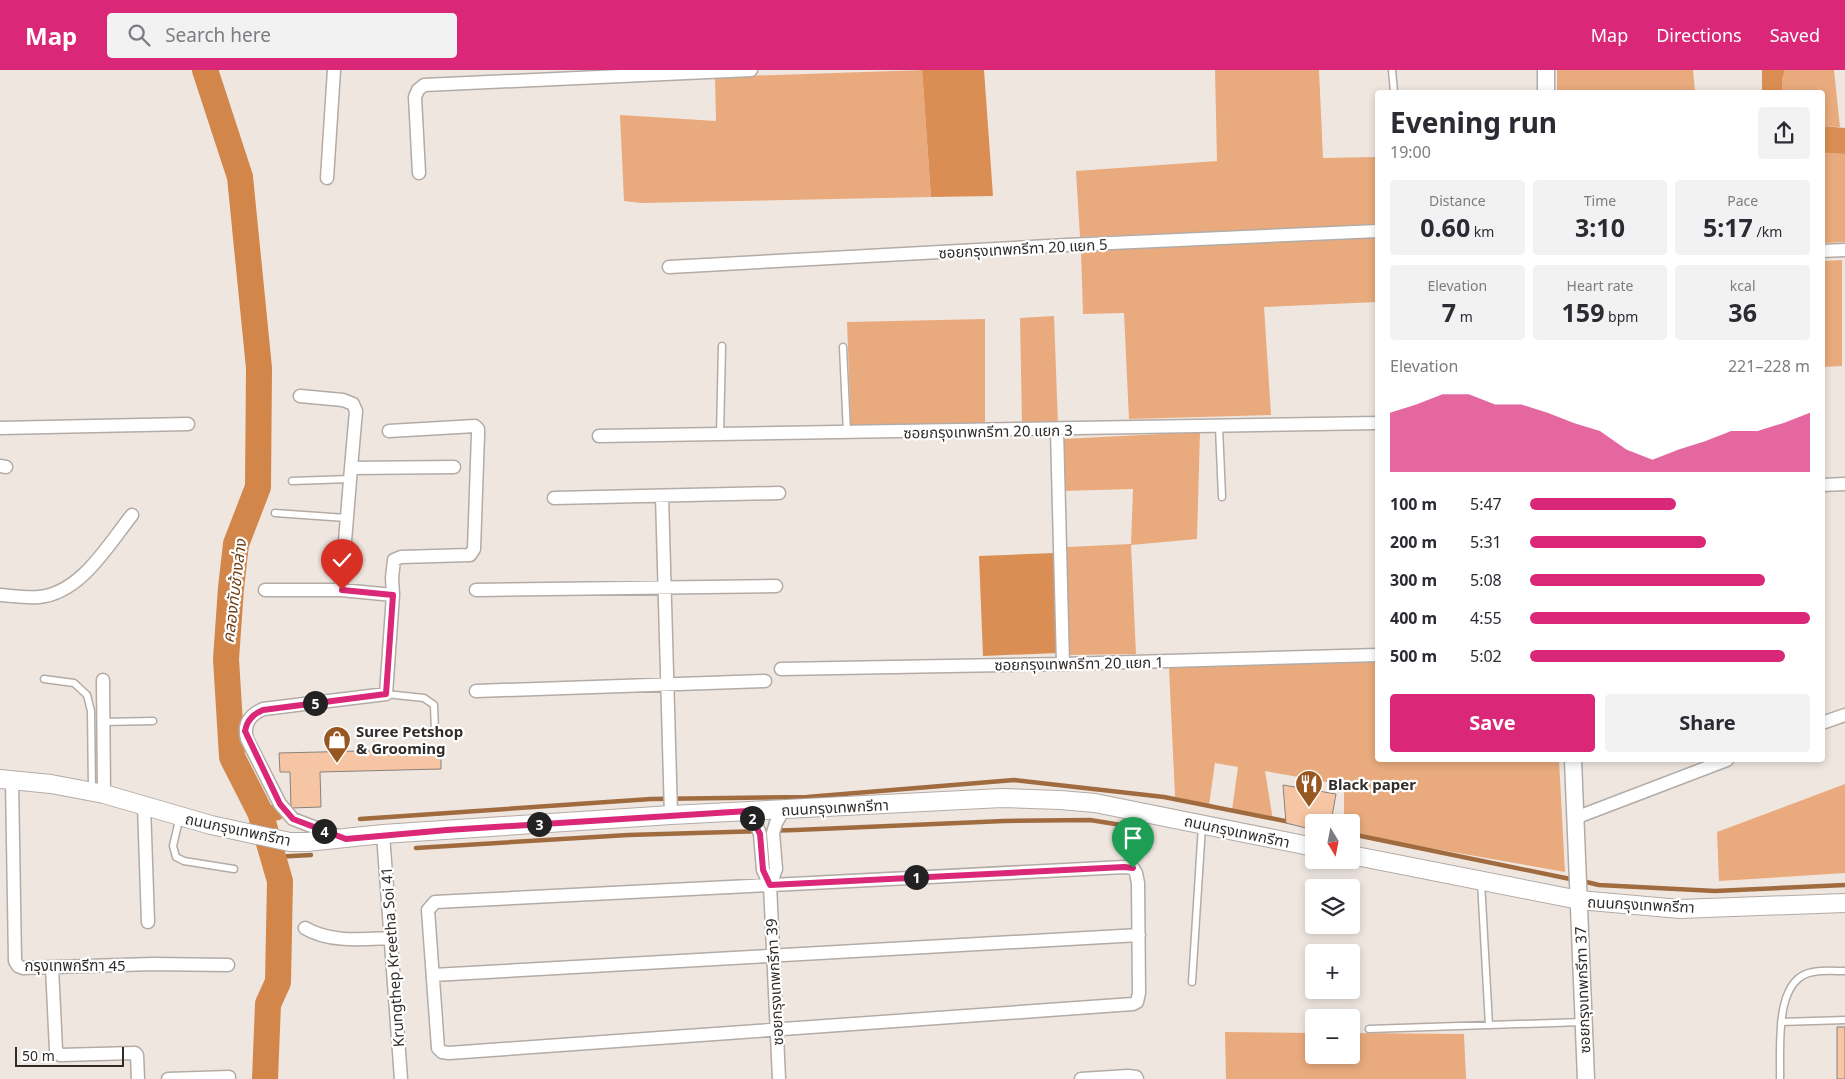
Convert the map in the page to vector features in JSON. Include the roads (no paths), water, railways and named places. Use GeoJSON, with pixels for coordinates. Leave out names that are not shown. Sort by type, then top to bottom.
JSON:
{"type":"FeatureCollection","features":[{"type":"Feature","properties":{"kind":"main road","name":"ถนนกรุงเทพกรีฑา"},"geometry":{"type":"LineString","coordinates":[[6,779],[51,784],[98,793],[211,825],[290,842],[346,839],[383,834],[671,810],[748,811],[1032,798],[1094,803],[1305,845]]}},
{"type":"Feature","properties":{"kind":"main road","name":"ถนนกรุงเทพกรีฑา"},"geometry":{"type":"LineString","coordinates":[[1360,857],[1481,881],[1680,908],[1845,903]]}},
{"type":"Feature","properties":{"kind":"street"},"geometry":{"type":"LineString","coordinates":[[327,178],[334,70]]}},
{"type":"Feature","properties":{"kind":"street"},"geometry":{"type":"LineString","coordinates":[[419,173],[415,97],[418,90],[424,85],[694,71],[751,70]]}},
{"type":"Feature","properties":{"kind":"street"},"geometry":{"type":"LineString","coordinates":[[1546,70],[1546,90]]}},
{"type":"Feature","properties":{"kind":"street","name":"ซอยกรุงเทพกรีฑา 20 แยก 5"},"geometry":{"type":"LineString","coordinates":[[669,267],[1067,245],[1375,231]]}},
{"type":"Feature","properties":{"kind":"street"},"geometry":{"type":"LineString","coordinates":[[1825,251],[1845,250]]}},
{"type":"Feature","properties":{"kind":"street"},"geometry":{"type":"LineString","coordinates":[[300,396],[343,400],[353,404],[356,411],[346,518],[342,590]]}},
{"type":"Feature","properties":{"kind":"street","name":"ซอยกรุงเทพกรีฑา 20 แยก 3"},"geometry":{"type":"LineString","coordinates":[[599,436],[1056,430],[1375,423]]}},
{"type":"Feature","properties":{"kind":"street"},"geometry":{"type":"LineString","coordinates":[[0,428],[188,424]]}},
{"type":"Feature","properties":{"kind":"street"},"geometry":{"type":"LineString","coordinates":[[346,839],[293,819],[280,804],[247,739],[245,731],[246,724],[255,713],[263,710],[386,694],[394,560],[401,557],[470,555],[474,549],[478,429],[475,426],[389,431]]}},
{"type":"Feature","properties":{"kind":"street"},"geometry":{"type":"LineString","coordinates":[[1056,430],[1063,664]]}},
{"type":"Feature","properties":{"kind":"street"},"geometry":{"type":"LineString","coordinates":[[350,474],[454,467]]}},
{"type":"Feature","properties":{"kind":"street"},"geometry":{"type":"LineString","coordinates":[[1825,484],[1845,484]]}},
{"type":"Feature","properties":{"kind":"street"},"geometry":{"type":"LineString","coordinates":[[554,498],[779,493]]}},
{"type":"Feature","properties":{"kind":"street"},"geometry":{"type":"LineString","coordinates":[[662,496],[671,810]]}},
{"type":"Feature","properties":{"kind":"street"},"geometry":{"type":"LineString","coordinates":[[0,595],[40,597],[66,588],[86,574],[132,515]]}},
{"type":"Feature","properties":{"kind":"street"},"geometry":{"type":"LineString","coordinates":[[476,590],[776,586]]}},
{"type":"Feature","properties":{"kind":"street"},"geometry":{"type":"LineString","coordinates":[[265,590],[342,590],[393,595]]}},
{"type":"Feature","properties":{"kind":"street","name":"ซอยกรุงเทพกรีฑา 20 แยก 1"},"geometry":{"type":"LineString","coordinates":[[781,670],[1375,655]]}},
{"type":"Feature","properties":{"kind":"street"},"geometry":{"type":"LineString","coordinates":[[98,793],[103,722],[103,680]]}},
{"type":"Feature","properties":{"kind":"street"},"geometry":{"type":"LineString","coordinates":[[476,691],[765,680]]}},
{"type":"Feature","properties":{"kind":"street"},"geometry":{"type":"LineString","coordinates":[[1825,723],[1845,715]]}},
{"type":"Feature","properties":{"kind":"street","name":"ซอยกรุงเทพกรีฑา 37"},"geometry":{"type":"LineString","coordinates":[[1572,762],[1586,1079]]}},
{"type":"Feature","properties":{"kind":"street"},"geometry":{"type":"LineString","coordinates":[[1575,818],[1722,762]]}},
{"type":"Feature","properties":{"kind":"street","name":"กรุงเทพกรีฑา 45"},"geometry":{"type":"LineString","coordinates":[[6,779],[15,960],[18,966],[23,968],[154,964],[228,965]]}},
{"type":"Feature","properties":{"kind":"street"},"geometry":{"type":"LineString","coordinates":[[144,805],[148,922]]}},
{"type":"Feature","properties":{"kind":"street","name":"ซอยกรุงเทพกรีฑา 39"},"geometry":{"type":"LineString","coordinates":[[770,885],[776,869],[773,834],[776,823],[784,809]]}},
{"type":"Feature","properties":{"kind":"street","name":"ซอยกรุงเทพกรีฑา 39"},"geometry":{"type":"LineString","coordinates":[[748,811],[760,834],[763,870],[770,885],[779,1079]]}},
{"type":"Feature","properties":{"kind":"street","name":"Krungthep Kreetha Soi 41"},"geometry":{"type":"LineString","coordinates":[[383,834],[401,1079]]}},
{"type":"Feature","properties":{"kind":"street"},"geometry":{"type":"LineString","coordinates":[[1133,868],[1138,883],[1137,1002],[1133,1004],[449,1053],[442,1052],[438,1048],[428,910],[435,902],[770,885],[1133,868]]}},
{"type":"Feature","properties":{"kind":"street"},"geometry":{"type":"LineString","coordinates":[[305,928],[313,933],[344,940],[391,938]]}},
{"type":"Feature","properties":{"kind":"street"},"geometry":{"type":"LineString","coordinates":[[432,975],[1139,935]]}},
{"type":"Feature","properties":{"kind":"street"},"geometry":{"type":"LineString","coordinates":[[52,967],[56,1050],[58,1054],[135,1053],[137,1055],[138,1079]]}},
{"type":"Feature","properties":{"kind":"street"},"geometry":{"type":"LineString","coordinates":[[1081,1079],[1128,1076],[1136,1077],[1137,1079]]}},
{"type":"Feature","properties":{"kind":"street"},"geometry":{"type":"LineString","coordinates":[[168,1079],[229,1077]]}},
{"type":"Feature","properties":{"kind":"lane"},"geometry":{"type":"LineString","coordinates":[[1392,70],[1394,90]]}},
{"type":"Feature","properties":{"kind":"lane"},"geometry":{"type":"LineString","coordinates":[[720,435],[722,346]]}},
{"type":"Feature","properties":{"kind":"lane"},"geometry":{"type":"LineString","coordinates":[[843,347],[847,433]]}},
{"type":"Feature","properties":{"kind":"lane"},"geometry":{"type":"LineString","coordinates":[[1219,427],[1222,497]]}},
{"type":"Feature","properties":{"kind":"lane"},"geometry":{"type":"LineString","coordinates":[[292,481],[350,474]]}},
{"type":"Feature","properties":{"kind":"lane"},"geometry":{"type":"LineString","coordinates":[[275,513],[346,518]]}},
{"type":"Feature","properties":{"kind":"lane"},"geometry":{"type":"LineString","coordinates":[[44,679],[74,683],[87,695],[91,711],[98,793]]}},
{"type":"Feature","properties":{"kind":"lane"},"geometry":{"type":"LineString","coordinates":[[386,694],[424,698],[434,705],[435,732]]}},
{"type":"Feature","properties":{"kind":"lane"},"geometry":{"type":"LineString","coordinates":[[103,722],[152,721]]}},
{"type":"Feature","properties":{"kind":"lane"},"geometry":{"type":"LineString","coordinates":[[180,816],[173,846],[176,857],[234,868]]}},
{"type":"Feature","properties":{"kind":"lane"},"geometry":{"type":"LineString","coordinates":[[1192,982],[1202,824]]}},
{"type":"Feature","properties":{"kind":"lane"},"geometry":{"type":"LineString","coordinates":[[1481,881],[1489,1025]]}},
{"type":"Feature","properties":{"kind":"lane"},"geometry":{"type":"LineString","coordinates":[[1780,1079],[1781,1022],[1786,993],[1798,979],[1812,972],[1845,971]]}},
{"type":"Feature","properties":{"kind":"lane"},"geometry":{"type":"LineString","coordinates":[[1781,1022],[1845,1020]]}},
{"type":"Feature","properties":{"kind":"lane"},"geometry":{"type":"LineString","coordinates":[[1369,1029],[1582,1022]]}},
{"type":"Feature","properties":{"kind":"waterway","name":"คลองทับช้างล่าง"},"geometry":{"type":"LineString","coordinates":[[205,70],[240,177],[259,368],[258,487],[236,544],[226,659],[232,757],[260,812],[280,881],[278,982],[268,1004],[265,1079]]}},
{"type":"Feature","properties":{"kind":"waterway"},"geometry":{"type":"LineString","coordinates":[[360,819],[651,799],[807,797],[1014,780],[1164,797],[1290,822]]}},
{"type":"Feature","properties":{"kind":"waterway"},"geometry":{"type":"LineString","coordinates":[[260,812],[277,813]]}},
{"type":"Feature","properties":{"kind":"waterway"},"geometry":{"type":"LineString","coordinates":[[416,848],[628,835],[1004,821],[1090,820],[1140,828]]}},
{"type":"Feature","properties":{"kind":"waterway"},"geometry":{"type":"LineString","coordinates":[[1360,836],[1575,880]]}},
{"type":"Feature","properties":{"kind":"waterway"},"geometry":{"type":"LineString","coordinates":[[273,857],[311,855]]}},
{"type":"Feature","properties":{"kind":"waterway"},"geometry":{"type":"LineString","coordinates":[[1582,881],[1599,885],[1715,891],[1845,885]]}},
{"type":"Feature","properties":{"kind":"place","name":"Suree Petshop & Grooming"},"geometry":{"type":"Point","coordinates":[337,764]}},
{"type":"Feature","properties":{"kind":"place","name":"Black paper"},"geometry":{"type":"Point","coordinates":[1309,808]}}]}
